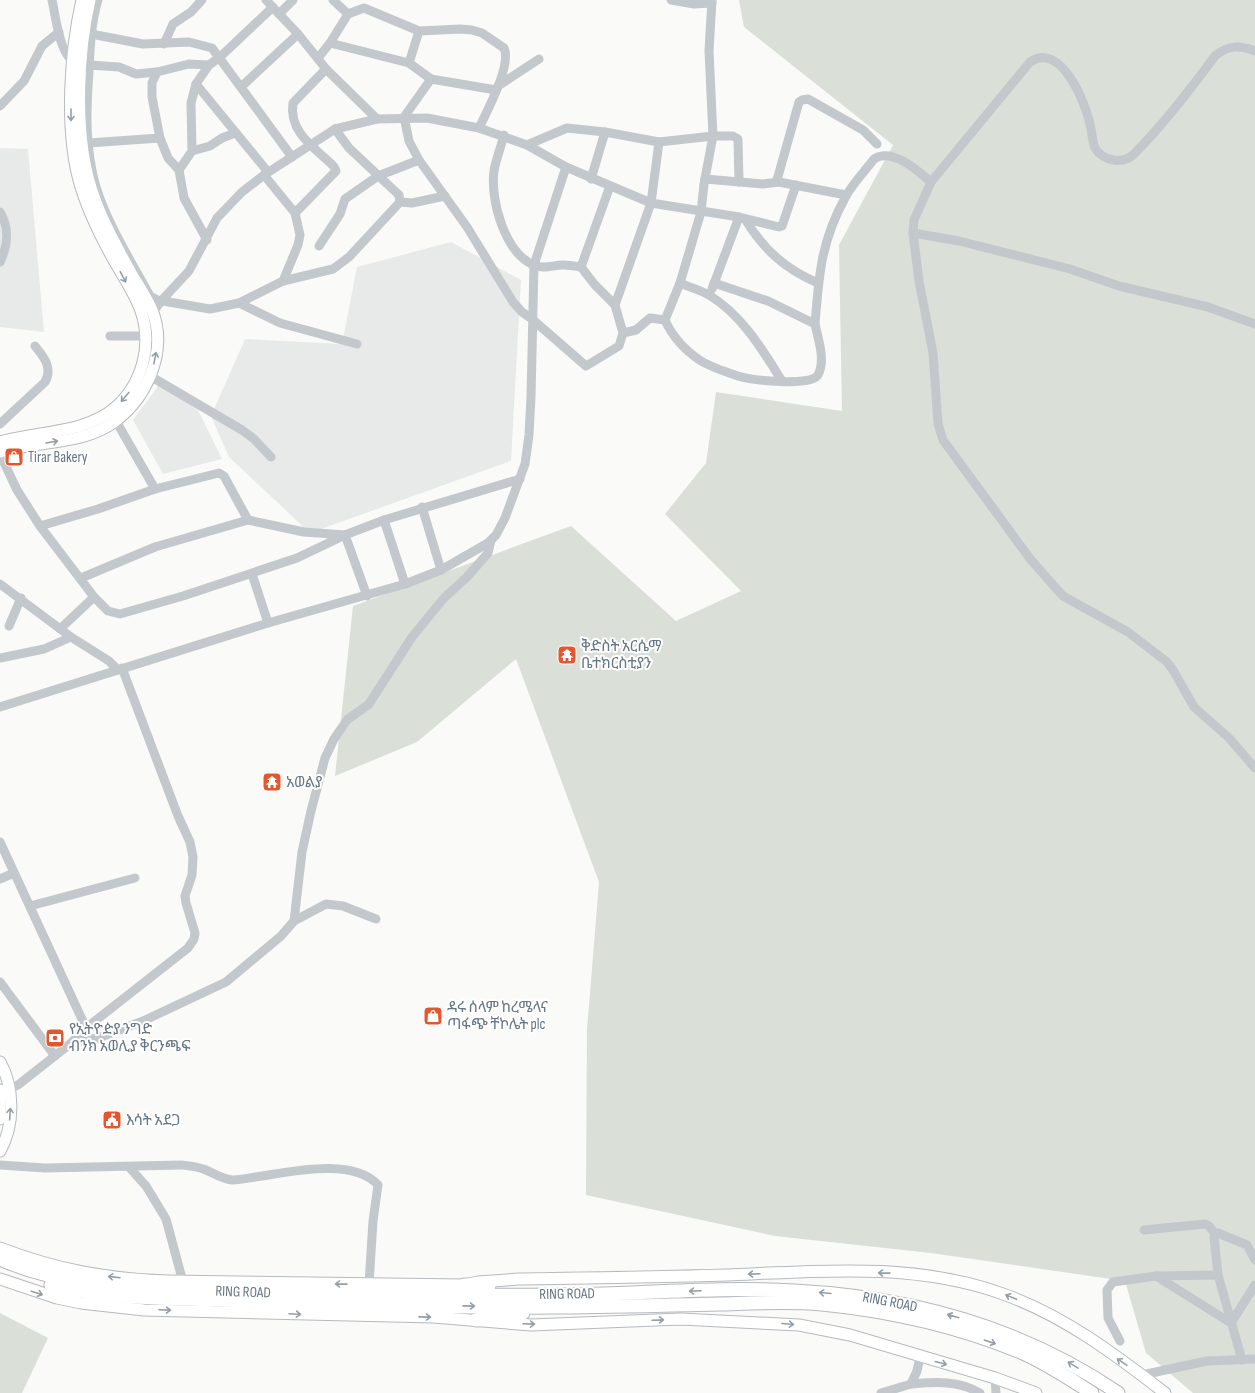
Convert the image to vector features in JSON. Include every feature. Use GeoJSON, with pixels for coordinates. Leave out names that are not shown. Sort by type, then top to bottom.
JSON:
{"type":"FeatureCollection","features":[{"type":"Feature","properties":{"kind":"highway","name":"RING ROAD"},"geometry":{"type":"LineString","coordinates":[[0,1259],[53,1277],[115,1287],[416,1299],[819,1304],[873,1310],[928,1321],[1023,1353],[1055,1369],[1092,1393]]}},
{"type":"Feature","properties":{"kind":"highway","name":"RING ROAD"},"geometry":{"type":"LineString","coordinates":[[0,1268],[44,1284],[110,1296],[312,1304],[416,1299]]}},
{"type":"Feature","properties":{"kind":"highway"},"geometry":{"type":"LineString","coordinates":[[464,1285],[544,1290],[552,1301],[476,1320]]}},
{"type":"Feature","properties":{"kind":"highway","name":"RING ROAD"},"geometry":{"type":"LineString","coordinates":[[552,1301],[776,1290],[888,1300],[953,1316],[1025,1341],[1063,1359],[1118,1393]]}},
{"type":"Feature","properties":{"kind":"main road"},"geometry":{"type":"LineString","coordinates":[[81,64],[77,26],[82,0]]}},
{"type":"Feature","properties":{"kind":"main road"},"geometry":{"type":"LineString","coordinates":[[0,442],[21,436],[79,426],[108,413],[121,402],[133,386],[143,364],[150,339],[141,310],[99,233],[79,180],[72,142],[85,22],[90,0]]}},
{"type":"Feature","properties":{"kind":"main road"},"geometry":{"type":"LineString","coordinates":[[0,453],[90,434],[116,421],[136,401],[150,376],[152,310],[107,231],[94,199],[83,154],[76,97]]}},
{"type":"Feature","properties":{"kind":"main road"},"geometry":{"type":"LineString","coordinates":[[0,1062],[5,1070],[0,1119]]}},
{"type":"Feature","properties":{"kind":"main road"},"geometry":{"type":"LineString","coordinates":[[0,1151],[8,1131],[10,1117],[4,1090]]}},
{"type":"Feature","properties":{"kind":"main road"},"geometry":{"type":"LineString","coordinates":[[0,1248],[82,1273],[134,1280],[183,1282],[464,1285],[478,1282],[513,1280],[786,1273],[878,1272],[924,1275],[974,1284],[1004,1294],[1037,1308],[1071,1327],[1142,1375],[1165,1393]]}},
{"type":"Feature","properties":{"kind":"main road","name":"RING ROAD"},"geometry":{"type":"LineString","coordinates":[[0,1280],[45,1296],[80,1303],[118,1308],[476,1320],[531,1325],[680,1319],[760,1322],[834,1331],[995,1378],[1036,1393]]}},
{"type":"Feature","properties":{"kind":"street"},"geometry":{"type":"LineString","coordinates":[[52,0],[64,48],[81,64],[119,68],[136,74],[158,72],[189,64],[209,65]]}},
{"type":"Feature","properties":{"kind":"street"},"geometry":{"type":"LineString","coordinates":[[98,0],[92,34],[81,64],[88,143],[92,169],[103,205],[150,296],[152,310]]}},
{"type":"Feature","properties":{"kind":"street"},"geometry":{"type":"LineString","coordinates":[[164,44],[173,24],[190,12],[202,0]]}},
{"type":"Feature","properties":{"kind":"street"},"geometry":{"type":"LineString","coordinates":[[266,0],[298,34],[326,69],[377,119]]}},
{"type":"Feature","properties":{"kind":"street"},"geometry":{"type":"LineString","coordinates":[[279,14],[293,0]]}},
{"type":"Feature","properties":{"kind":"street"},"geometry":{"type":"LineString","coordinates":[[333,0],[348,14]]}},
{"type":"Feature","properties":{"kind":"street"},"geometry":{"type":"LineString","coordinates":[[665,320],[680,282],[701,212],[713,136],[709,51],[712,2],[694,4],[671,0]]}},
{"type":"Feature","properties":{"kind":"street"},"geometry":{"type":"LineString","coordinates":[[179,170],[192,151],[191,103],[196,84],[209,65],[220,57],[273,7]]}},
{"type":"Feature","properties":{"kind":"street"},"geometry":{"type":"LineString","coordinates":[[318,58],[330,43],[348,14],[361,8],[368,9],[419,31],[460,29],[472,30],[482,34],[504,48],[506,57],[497,88],[479,128]]}},
{"type":"Feature","properties":{"kind":"street"},"geometry":{"type":"LineString","coordinates":[[409,63],[419,31]]}},
{"type":"Feature","properties":{"kind":"street"},"geometry":{"type":"LineString","coordinates":[[0,106],[24,81],[42,46],[59,32]]}},
{"type":"Feature","properties":{"kind":"street"},"geometry":{"type":"LineString","coordinates":[[92,34],[143,44],[164,44],[178,41],[189,42],[212,48],[292,157]]}},
{"type":"Feature","properties":{"kind":"street"},"geometry":{"type":"LineString","coordinates":[[241,87],[298,34]]}},
{"type":"Feature","properties":{"kind":"street"},"geometry":{"type":"LineString","coordinates":[[330,43],[409,63],[431,79],[497,88],[539,59]]}},
{"type":"Feature","properties":{"kind":"street"},"geometry":{"type":"LineString","coordinates":[[1255,51],[1244,47],[1230,47],[1222,50],[1152,136],[1129,159],[1118,161],[1101,155],[1094,146],[1090,124],[1076,85],[1058,63],[1051,58],[1042,57],[1035,59],[1030,62],[931,182],[916,211],[913,233],[919,281],[933,354],[938,424],[943,440],[1031,560],[1063,596],[1128,632],[1167,662],[1194,707],[1230,738],[1255,768]]}},
{"type":"Feature","properties":{"kind":"street"},"geometry":{"type":"LineString","coordinates":[[295,213],[336,171],[333,165],[310,145],[298,131],[293,112],[293,103],[326,69]]}},
{"type":"Feature","properties":{"kind":"street"},"geometry":{"type":"LineString","coordinates":[[158,72],[152,83],[152,97],[160,138],[168,158],[179,170],[184,198],[207,240]]}},
{"type":"Feature","properties":{"kind":"street"},"geometry":{"type":"LineString","coordinates":[[431,79],[404,117],[409,141],[419,160],[474,238],[495,275],[513,302],[522,312],[586,366],[619,346],[623,333],[616,305],[595,285],[581,267],[563,265],[543,268],[534,265],[519,256],[513,249],[500,221],[495,192],[494,172],[504,135]]}},
{"type":"Feature","properties":{"kind":"street"},"geometry":{"type":"LineString","coordinates":[[196,84],[235,132],[295,213],[300,235],[299,241],[283,281]]}},
{"type":"Feature","properties":{"kind":"street"},"geometry":{"type":"LineString","coordinates":[[779,182],[777,175],[798,106],[802,100],[808,99],[854,124],[869,135],[877,144]]}},
{"type":"Feature","properties":{"kind":"street"},"geometry":{"type":"LineString","coordinates":[[152,310],[189,271],[218,218],[242,192],[266,174],[335,129],[377,119],[404,117],[427,118],[479,128],[504,135],[527,145],[566,167],[651,203],[742,218],[779,227],[782,226],[796,185]]}},
{"type":"Feature","properties":{"kind":"street"},"geometry":{"type":"LineString","coordinates":[[527,145],[567,128],[605,132],[659,142],[713,136],[733,136],[738,139],[739,182]]}},
{"type":"Feature","properties":{"kind":"street"},"geometry":{"type":"LineString","coordinates":[[335,129],[349,148],[399,195],[400,202]]}},
{"type":"Feature","properties":{"kind":"street"},"geometry":{"type":"LineString","coordinates":[[192,151],[210,146],[235,132]]}},
{"type":"Feature","properties":{"kind":"street"},"geometry":{"type":"LineString","coordinates":[[592,178],[605,132]]}},
{"type":"Feature","properties":{"kind":"street"},"geometry":{"type":"LineString","coordinates":[[88,143],[160,138]]}},
{"type":"Feature","properties":{"kind":"street"},"geometry":{"type":"LineString","coordinates":[[616,305],[651,203],[659,142]]}},
{"type":"Feature","properties":{"kind":"street"},"geometry":{"type":"LineString","coordinates":[[665,320],[675,338],[703,362],[739,376],[797,382],[813,380],[817,375],[821,355],[814,324],[818,283],[826,240],[846,195],[874,159],[879,156],[897,159],[916,169],[931,182]]}},
{"type":"Feature","properties":{"kind":"street"},"geometry":{"type":"LineString","coordinates":[[319,246],[340,214],[345,199],[378,176],[419,160]]}},
{"type":"Feature","properties":{"kind":"street"},"geometry":{"type":"LineString","coordinates":[[294,921],[302,852],[311,811],[325,758],[334,739],[347,720],[369,704],[412,637],[444,598],[488,553],[491,540],[505,518],[520,479],[525,464],[529,435],[534,265],[566,167]]}},
{"type":"Feature","properties":{"kind":"street"},"geometry":{"type":"LineString","coordinates":[[705,179],[769,184],[779,182],[846,195]]}},
{"type":"Feature","properties":{"kind":"street"},"geometry":{"type":"LineString","coordinates":[[581,267],[610,186]]}},
{"type":"Feature","properties":{"kind":"street"},"geometry":{"type":"LineString","coordinates":[[400,202],[412,203],[445,196]]}},
{"type":"Feature","properties":{"kind":"street"},"geometry":{"type":"LineString","coordinates":[[150,296],[161,301],[210,309],[239,303],[283,281],[333,269],[349,256],[400,202]]}},
{"type":"Feature","properties":{"kind":"street"},"geometry":{"type":"LineString","coordinates":[[0,212],[4,220],[7,234],[4,252],[0,262]]}},
{"type":"Feature","properties":{"kind":"street"},"geometry":{"type":"LineString","coordinates":[[742,218],[762,244],[797,273],[818,283]]}},
{"type":"Feature","properties":{"kind":"street"},"geometry":{"type":"LineString","coordinates":[[709,295],[742,218]]}},
{"type":"Feature","properties":{"kind":"street"},"geometry":{"type":"LineString","coordinates":[[913,233],[959,241],[1070,269],[1119,286],[1208,307],[1255,324]]}},
{"type":"Feature","properties":{"kind":"street"},"geometry":{"type":"LineString","coordinates":[[680,282],[709,295],[744,325],[782,381]]}},
{"type":"Feature","properties":{"kind":"street"},"geometry":{"type":"LineString","coordinates":[[714,284],[768,301],[814,324]]}},
{"type":"Feature","properties":{"kind":"street"},"geometry":{"type":"LineString","coordinates":[[239,303],[280,323],[357,344]]}},
{"type":"Feature","properties":{"kind":"street"},"geometry":{"type":"LineString","coordinates":[[623,333],[636,330],[650,318],[665,320]]}},
{"type":"Feature","properties":{"kind":"street"},"geometry":{"type":"LineString","coordinates":[[110,336],[150,339]]}},
{"type":"Feature","properties":{"kind":"street"},"geometry":{"type":"LineString","coordinates":[[0,424],[46,382],[48,377],[48,369],[44,357],[35,346]]}},
{"type":"Feature","properties":{"kind":"street"},"geometry":{"type":"LineString","coordinates":[[150,376],[242,430],[254,439],[271,457]]}},
{"type":"Feature","properties":{"kind":"street"},"geometry":{"type":"LineString","coordinates":[[116,421],[155,489]]}},
{"type":"Feature","properties":{"kind":"street"},"geometry":{"type":"LineString","coordinates":[[0,453],[17,490],[40,526],[94,597],[108,611],[120,614],[252,574],[297,558],[346,535],[384,520],[422,507],[520,479]]}},
{"type":"Feature","properties":{"kind":"street"},"geometry":{"type":"LineString","coordinates":[[40,526],[98,509],[155,489],[216,473],[224,476],[248,520]]}},
{"type":"Feature","properties":{"kind":"street"},"geometry":{"type":"LineString","coordinates":[[422,507],[441,570]]}},
{"type":"Feature","properties":{"kind":"street"},"geometry":{"type":"LineString","coordinates":[[81,578],[155,547],[248,520],[304,532],[346,535]]}},
{"type":"Feature","properties":{"kind":"street"},"geometry":{"type":"LineString","coordinates":[[384,520],[405,584]]}},
{"type":"Feature","properties":{"kind":"street"},"geometry":{"type":"LineString","coordinates":[[346,535],[367,596]]}},
{"type":"Feature","properties":{"kind":"street"},"geometry":{"type":"LineString","coordinates":[[0,707],[268,623],[405,584],[441,570],[491,540]]}},
{"type":"Feature","properties":{"kind":"street"},"geometry":{"type":"LineString","coordinates":[[252,574],[268,623]]}},
{"type":"Feature","properties":{"kind":"street"},"geometry":{"type":"LineString","coordinates":[[0,584],[21,598],[71,637],[98,653],[120,669],[178,816],[190,842],[193,857],[192,875],[185,896],[195,933],[194,940],[188,948],[86,1028],[55,1056],[18,1084],[4,1090]]}},
{"type":"Feature","properties":{"kind":"street"},"geometry":{"type":"LineString","coordinates":[[60,629],[94,597]]}},
{"type":"Feature","properties":{"kind":"street"},"geometry":{"type":"LineString","coordinates":[[9,626],[21,598]]}},
{"type":"Feature","properties":{"kind":"street"},"geometry":{"type":"LineString","coordinates":[[0,658],[44,649],[71,637]]}},
{"type":"Feature","properties":{"kind":"street"},"geometry":{"type":"LineString","coordinates":[[0,842],[86,1028]]}},
{"type":"Feature","properties":{"kind":"street"},"geometry":{"type":"LineString","coordinates":[[0,879],[14,873]]}},
{"type":"Feature","properties":{"kind":"street"},"geometry":{"type":"LineString","coordinates":[[30,906],[135,878]]}},
{"type":"Feature","properties":{"kind":"street"},"geometry":{"type":"LineString","coordinates":[[70,1044],[101,1037],[143,1021],[226,982],[282,936],[294,921],[326,904],[331,904],[376,919]]}},
{"type":"Feature","properties":{"kind":"street"},"geometry":{"type":"LineString","coordinates":[[0,982],[55,1056]]}},
{"type":"Feature","properties":{"kind":"street"},"geometry":{"type":"LineString","coordinates":[[0,1165],[24,1168],[182,1165],[194,1166],[225,1179],[233,1180],[296,1171],[331,1169],[353,1171],[363,1174],[378,1185],[373,1221],[369,1284]]}},
{"type":"Feature","properties":{"kind":"street"},"geometry":{"type":"LineString","coordinates":[[129,1167],[153,1197],[166,1219],[183,1282]]}},
{"type":"Feature","properties":{"kind":"street"},"geometry":{"type":"LineString","coordinates":[[1144,1230],[1205,1224],[1209,1226],[1215,1234],[1214,1238],[1218,1275],[1242,1360]]}},
{"type":"Feature","properties":{"kind":"street"},"geometry":{"type":"LineString","coordinates":[[1215,1234],[1218,1233],[1248,1245],[1255,1260]]}},
{"type":"Feature","properties":{"kind":"street"},"geometry":{"type":"LineString","coordinates":[[1120,1341],[1108,1318],[1107,1290],[1109,1285],[1113,1282],[1156,1276],[1218,1275]]}},
{"type":"Feature","properties":{"kind":"street"},"geometry":{"type":"LineString","coordinates":[[1156,1276],[1231,1323]]}},
{"type":"Feature","properties":{"kind":"street"},"geometry":{"type":"LineString","coordinates":[[1231,1323],[1255,1285]]}},
{"type":"Feature","properties":{"kind":"street"},"geometry":{"type":"LineString","coordinates":[[911,1384],[917,1371],[920,1357]]}},
{"type":"Feature","properties":{"kind":"street"},"geometry":{"type":"LineString","coordinates":[[1142,1375],[1207,1362],[1255,1359]]}},
{"type":"Feature","properties":{"kind":"street"},"geometry":{"type":"LineString","coordinates":[[995,1378],[996,1393]]}},
{"type":"Feature","properties":{"kind":"street"},"geometry":{"type":"LineString","coordinates":[[881,1393],[911,1384],[950,1382],[971,1388],[980,1393]]}},
{"type":"Feature","properties":{"kind":"shaded area"},"geometry":{"type":"Polygon","coordinates":[[[739,0],[1255,0],[1255,1393],[1193,1393],[1146,1353],[1125,1281],[931,1253],[775,1236],[586,1195],[587,1030],[599,882],[516,659],[417,742],[335,776],[353,606],[571,526],[676,621],[741,591],[665,514],[706,463],[716,392],[842,411],[839,245],[893,145],[744,27],[739,0]]]}},
{"type":"Feature","properties":{"kind":"shaded area"},"geometry":{"type":"Polygon","coordinates":[[[0,148],[28,149],[44,332],[0,327],[0,148]]]}},
{"type":"Feature","properties":{"kind":"shaded area"},"geometry":{"type":"Polygon","coordinates":[[[451,242],[521,280],[511,461],[310,533],[229,457],[211,416],[245,339],[342,344],[357,267],[451,242]]]}},
{"type":"Feature","properties":{"kind":"shaded area"},"geometry":{"type":"Polygon","coordinates":[[[159,385],[198,410],[222,459],[163,474],[133,420],[159,385]]]}},
{"type":"Feature","properties":{"kind":"shaded area"},"geometry":{"type":"Polygon","coordinates":[[[0,1313],[48,1338],[22,1393],[0,1393],[0,1313]]]}},
{"type":"Feature","properties":{"kind":"place","name":"Tirar Bakery"},"geometry":{"type":"Point","coordinates":[14,457]}},
{"type":"Feature","properties":{"kind":"place","name":"ቅድስት አርሴማ ቤተክርስቲያን"},"geometry":{"type":"Point","coordinates":[567,655]}},
{"type":"Feature","properties":{"kind":"place","name":"አወልያ"},"geometry":{"type":"Point","coordinates":[272,782]}},
{"type":"Feature","properties":{"kind":"place","name":"ዳሩ ሰላም ከረሜላና ጣፋጭ ቸኮሌት plc"},"geometry":{"type":"Point","coordinates":[433,1016]}},
{"type":"Feature","properties":{"kind":"place","name":"የኢትዮዽያ ንግድ ብንክ አወሊያ ቅርንጫፍ"},"geometry":{"type":"Point","coordinates":[55,1038]}},
{"type":"Feature","properties":{"kind":"place","name":"እሳት አደጋ"},"geometry":{"type":"Point","coordinates":[112,1120]}}]}
